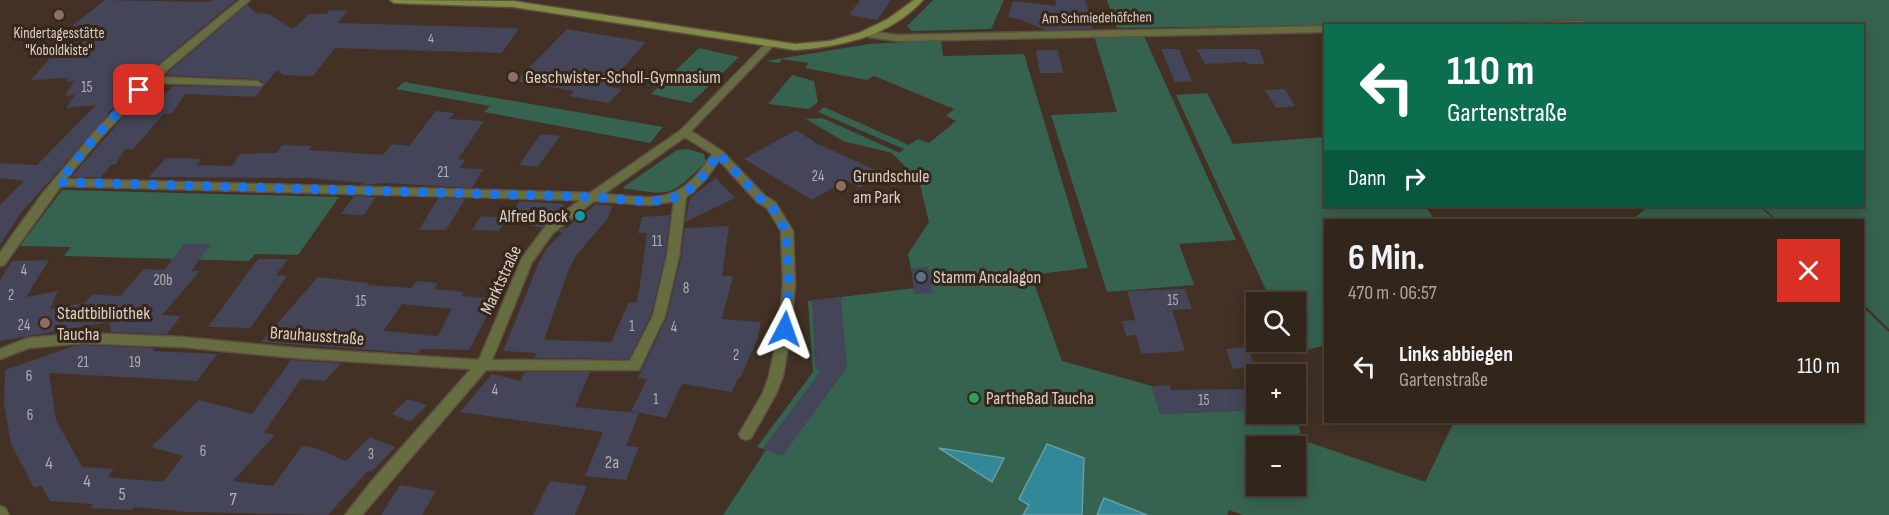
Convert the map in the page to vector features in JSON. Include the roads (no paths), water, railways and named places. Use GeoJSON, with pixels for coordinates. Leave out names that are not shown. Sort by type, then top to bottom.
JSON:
{"type":"FeatureCollection","features":[{"type":"Feature","properties":{"kind":"street"},"geometry":{"type":"LineString","coordinates":[[0,262],[97,135],[151,80],[246,0]]}},
{"type":"Feature","properties":{"kind":"street"},"geometry":{"type":"LineString","coordinates":[[394,0],[513,3],[770,44],[822,46],[870,34],[904,14],[919,0]]}},
{"type":"Feature","properties":{"kind":"street","name":"Am Schmiedehöfchen"},"geometry":{"type":"LineString","coordinates":[[870,34],[897,38],[1324,29]]}},
{"type":"Feature","properties":{"kind":"street","name":"Marktstraße"},"geometry":{"type":"LineString","coordinates":[[353,515],[483,365],[526,261],[549,230],[685,132],[770,44]]}},
{"type":"Feature","properties":{"kind":"street"},"geometry":{"type":"LineString","coordinates":[[151,80],[257,84]]}},
{"type":"Feature","properties":{"kind":"street"},"geometry":{"type":"LineString","coordinates":[[685,132],[718,153],[761,199],[771,205],[786,231],[789,285],[785,329],[776,376],[746,434]]}},
{"type":"Feature","properties":{"kind":"street"},"geometry":{"type":"LineString","coordinates":[[59,182],[666,201],[680,197],[707,173],[718,153]]}},
{"type":"Feature","properties":{"kind":"street","name":"Brauhausstraße"},"geometry":{"type":"LineString","coordinates":[[0,354],[28,343],[83,338],[182,342],[296,353],[483,365],[634,366],[659,316],[673,256],[680,197]]}},
{"type":"Feature","properties":{"kind":"water"},"geometry":{"type":"Polygon","coordinates":[[[1047,444],[1084,458],[1082,515],[1023,515],[1029,505],[1019,499],[1047,444]]]}},
{"type":"Feature","properties":{"kind":"water"},"geometry":{"type":"Polygon","coordinates":[[[939,448],[1004,458],[992,482],[939,448]]]}},
{"type":"Feature","properties":{"kind":"water"},"geometry":{"type":"Polygon","coordinates":[[[1104,498],[1147,515],[1097,515],[1104,498]]]}},
{"type":"Feature","properties":{"kind":"place","name":"Kindertagesstätte \"Koboldkiste\""},"geometry":{"type":"Point","coordinates":[59,15]}},
{"type":"Feature","properties":{"kind":"place","name":"Geschwister-Scholl-Gymnasium"},"geometry":{"type":"Point","coordinates":[513,77]}},
{"type":"Feature","properties":{"kind":"place","name":"Grundschule am Park"},"geometry":{"type":"Point","coordinates":[841,186]}},
{"type":"Feature","properties":{"kind":"place","name":"Alfred Bock"},"geometry":{"type":"Point","coordinates":[580,216]}},
{"type":"Feature","properties":{"kind":"place","name":"Stamm Ancalagon"},"geometry":{"type":"Point","coordinates":[921,277]}},
{"type":"Feature","properties":{"kind":"place","name":"Stadtbibliothek Taucha"},"geometry":{"type":"Point","coordinates":[45,323]}},
{"type":"Feature","properties":{"kind":"place","name":"PartheBad Taucha"},"geometry":{"type":"Point","coordinates":[974,398]}}]}
